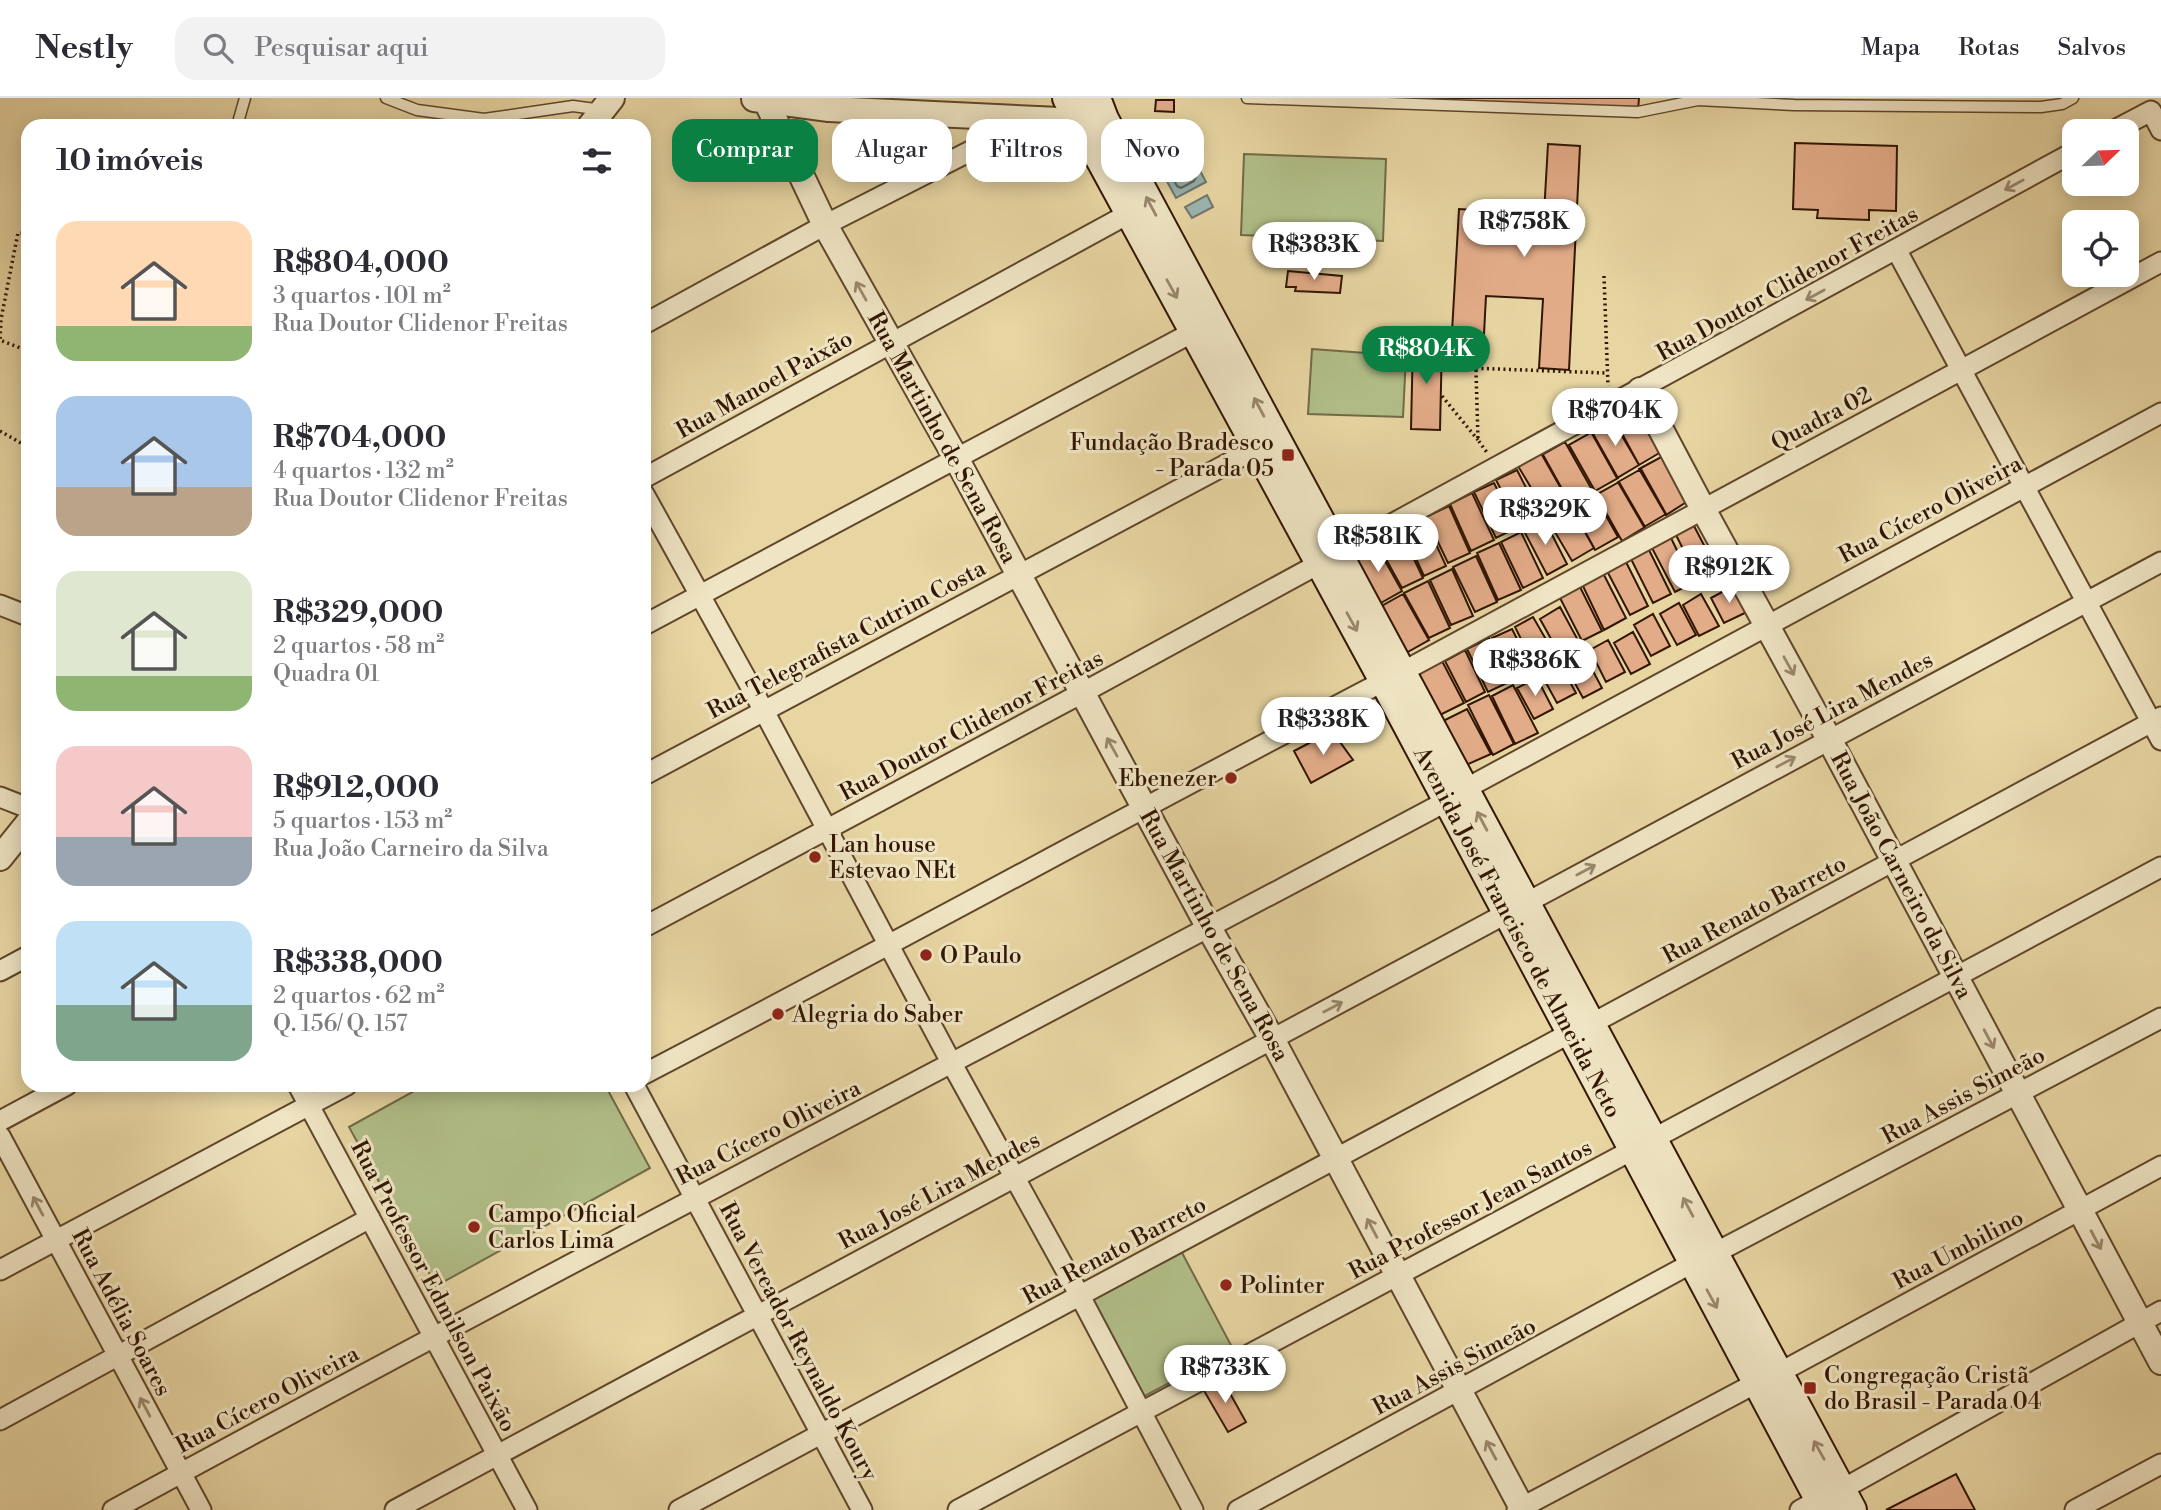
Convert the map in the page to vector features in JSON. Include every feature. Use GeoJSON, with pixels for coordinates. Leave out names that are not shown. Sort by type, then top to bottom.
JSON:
{"type":"FeatureCollection","features":[{"type":"Feature","properties":{"kind":"main road","name":"Avenida José Francisco de Almeida Neto"},"geometry":{"type":"LineString","coordinates":[[1088,103],[1130,213],[1257,448],[1328,558]]}},
{"type":"Feature","properties":{"kind":"main road","name":"Avenida José Francisco de Almeida Neto"},"geometry":{"type":"LineString","coordinates":[[1088,103],[1328,558],[1768,1378],[1828,1504]]}},
{"type":"Feature","properties":{"kind":"street"},"geometry":{"type":"LineString","coordinates":[[904,113],[930,98]]}},
{"type":"Feature","properties":{"kind":"street"},"geometry":{"type":"LineString","coordinates":[[758,99],[829,109],[1017,118],[1088,103]]}},
{"type":"Feature","properties":{"kind":"street","name":"Rua Martinho de Sena Rosa"},"geometry":{"type":"LineString","coordinates":[[758,99],[1272,1039],[1521,1509]]}},
{"type":"Feature","properties":{"kind":"street"},"geometry":{"type":"LineString","coordinates":[[2136,119],[2151,111],[2161,130]]}},
{"type":"Feature","properties":{"kind":"street"},"geometry":{"type":"LineString","coordinates":[[651,320],[825,225],[988,142],[1017,118]]}},
{"type":"Feature","properties":{"kind":"street","name":"Rua Doutor Clidenor Freitas"},"geometry":{"type":"LineString","coordinates":[[651,923],[1082,693],[2062,159]]}},
{"type":"Feature","properties":{"kind":"street","name":"Rua Manoel Paixão"},"geometry":{"type":"LineString","coordinates":[[651,474],[1130,213]]}},
{"type":"Feature","properties":{"kind":"street"},"geometry":{"type":"LineString","coordinates":[[1897,251],[2087,602],[2156,719],[2161,740]]}},
{"type":"Feature","properties":{"kind":"street","name":"Quadra 02"},"geometry":{"type":"LineString","coordinates":[[651,1070],[890,946],[1144,806],[1393,677],[2161,262]]}},
{"type":"Feature","properties":{"kind":"street"},"geometry":{"type":"LineString","coordinates":[[651,621],[1195,331]]}},
{"type":"Feature","properties":{"kind":"street","name":"Rua João Carneiro da Silva"},"geometry":{"type":"LineString","coordinates":[[1640,390],[2080,1210],[2150,1317],[2161,1362]]}},
{"type":"Feature","properties":{"kind":"street","name":"Rua Cícero Oliveira"},"geometry":{"type":"LineString","coordinates":[[113,1510],[694,1198],[1209,928],[2161,413]]}},
{"type":"Feature","properties":{"kind":"street","name":"Rua Telegrafista Cutrim Costa"},"geometry":{"type":"LineString","coordinates":[[651,771],[1257,448]]}},
{"type":"Feature","properties":{"kind":"street"},"geometry":{"type":"LineString","coordinates":[[651,507],[764,711],[1193,1510]]}},
{"type":"Feature","properties":{"kind":"street","name":"Rua José Lira Mendes"},"geometry":{"type":"LineString","coordinates":[[395,1510],[2161,562]]}},
{"type":"Feature","properties":{"kind":"street"},"geometry":{"type":"LineString","coordinates":[[0,605],[21,613]]}},
{"type":"Feature","properties":{"kind":"street","name":"Rua Renato Barreto"},"geometry":{"type":"LineString","coordinates":[[679,1510],[2156,719]]}},
{"type":"Feature","properties":{"kind":"street"},"geometry":{"type":"LineString","coordinates":[[0,797],[21,805]]}},
{"type":"Feature","properties":{"kind":"street"},"geometry":{"type":"LineString","coordinates":[[0,858],[21,832]]}},
{"type":"Feature","properties":{"kind":"street","name":"Rua Professor Jean Santos"},"geometry":{"type":"LineString","coordinates":[[958,1510],[2161,867]]}},
{"type":"Feature","properties":{"kind":"street"},"geometry":{"type":"LineString","coordinates":[[0,971],[21,960]]}},
{"type":"Feature","properties":{"kind":"street","name":"Rua Assis Simeão"},"geometry":{"type":"LineString","coordinates":[[1238,1510],[1703,1258],[2161,1017]]}},
{"type":"Feature","properties":{"kind":"street"},"geometry":{"type":"LineString","coordinates":[[0,1121],[54,1092]]}},
{"type":"Feature","properties":{"kind":"street","name":"Rua Professor Edmilson Paixão"},"geometry":{"type":"LineString","coordinates":[[302,1092],[527,1510]]}},
{"type":"Feature","properties":{"kind":"street"},"geometry":{"type":"LineString","coordinates":[[0,1270],[334,1092]]}},
{"type":"Feature","properties":{"kind":"street","name":"Rua Vereador Reynaldo Koury"},"geometry":{"type":"LineString","coordinates":[[638,1092],[862,1510]]}},
{"type":"Feature","properties":{"kind":"street","name":"Rua Adélia Soares"},"geometry":{"type":"LineString","coordinates":[[0,1136],[201,1510]]}},
{"type":"Feature","properties":{"kind":"street","name":"Rua Umbilino"},"geometry":{"type":"LineString","coordinates":[[1521,1509],[2161,1166]]}},
{"type":"Feature","properties":{"kind":"street"},"geometry":{"type":"LineString","coordinates":[[0,1420],[370,1218]]}},
{"type":"Feature","properties":{"kind":"street"},"geometry":{"type":"LineString","coordinates":[[1828,1504],[2150,1317]]}},
{"type":"Feature","properties":{"kind":"street"},"geometry":{"type":"LineString","coordinates":[[2075,1510],[2161,1464]]}},
{"type":"Feature","properties":{"kind":"lane"},"geometry":{"type":"LineString","coordinates":[[239,119],[245,98]]}},
{"type":"Feature","properties":{"kind":"lane"},"geometry":{"type":"LineString","coordinates":[[386,98],[416,110],[464,119]]}},
{"type":"Feature","properties":{"kind":"lane"},"geometry":{"type":"LineString","coordinates":[[1247,98],[1638,112],[1667,108],[1696,99],[1794,105],[2041,107],[2062,104],[2073,98]]}},
{"type":"Feature","properties":{"kind":"lane"},"geometry":{"type":"LineString","coordinates":[[506,119],[573,106],[609,107]]}},
{"type":"Feature","properties":{"kind":"path"},"geometry":{"type":"LineString","coordinates":[[21,233],[18,233],[1,319],[0,340],[21,348]]}},
{"type":"Feature","properties":{"kind":"path"},"geometry":{"type":"LineString","coordinates":[[1604,276],[1608,391]]}},
{"type":"Feature","properties":{"kind":"path"},"geometry":{"type":"LineString","coordinates":[[1475,337],[1478,440]]}},
{"type":"Feature","properties":{"kind":"path"},"geometry":{"type":"LineString","coordinates":[[1443,367],[1606,373]]}},
{"type":"Feature","properties":{"kind":"path"},"geometry":{"type":"LineString","coordinates":[[1442,396],[1491,460]]}},
{"type":"Feature","properties":{"kind":"path"},"geometry":{"type":"LineString","coordinates":[[0,431],[21,443]]}},
{"type":"Feature","properties":{"kind":"green space"},"geometry":{"type":"Polygon","coordinates":[[[1244,154],[1386,159],[1383,241],[1241,235],[1244,154]]]}},
{"type":"Feature","properties":{"kind":"green space"},"geometry":{"type":"Polygon","coordinates":[[[1312,349],[1406,356],[1403,417],[1308,414],[1312,349]]]}},
{"type":"Feature","properties":{"kind":"green space","name":"Campo Oficial Carlos Lima"},"geometry":{"type":"Polygon","coordinates":[[[412,1092],[609,1092],[650,1168],[436,1286],[349,1127],[412,1092]]]}},
{"type":"Feature","properties":{"kind":"green space"},"geometry":{"type":"Polygon","coordinates":[[[1179,1247],[1233,1349],[1141,1398],[1088,1295],[1179,1247]]]}},
{"type":"Feature","properties":{"kind":"water"},"geometry":{"type":"Polygon","coordinates":[[[1204,178],[1206,182],[1176,198],[1167,182],[1204,182],[1204,178]]]}},
{"type":"Feature","properties":{"kind":"water"},"geometry":{"type":"Polygon","coordinates":[[[1207,195],[1213,207],[1192,218],[1185,207],[1207,195]]]}},
{"type":"Feature","properties":{"kind":"building"},"geometry":{"type":"Polygon","coordinates":[[[1283,98],[1639,98],[1638,110],[1283,98]]]}},
{"type":"Feature","properties":{"kind":"building"},"geometry":{"type":"Polygon","coordinates":[[[1156,100],[1174,100],[1174,112],[1155,111],[1156,100]]]}},
{"type":"Feature","properties":{"kind":"building"},"geometry":{"type":"Polygon","coordinates":[[[1795,143],[1897,146],[1896,211],[1869,210],[1869,220],[1817,218],[1818,210],[1793,209],[1795,143]]]}},
{"type":"Feature","properties":{"kind":"building"},"geometry":{"type":"Polygon","coordinates":[[[1548,144],[1580,146],[1569,370],[1539,368],[1543,299],[1486,296],[1484,334],[1452,332],[1459,209],[1544,214],[1548,144]]]}},
{"type":"Feature","properties":{"kind":"building"},"geometry":{"type":"Polygon","coordinates":[[[1288,271],[1342,276],[1340,293],[1295,291],[1296,287],[1286,287],[1288,271]]]}},
{"type":"Feature","properties":{"kind":"building"},"geometry":{"type":"Polygon","coordinates":[[[1413,341],[1442,342],[1440,430],[1411,429],[1413,341]]]}},
{"type":"Feature","properties":{"kind":"building"},"geometry":{"type":"Polygon","coordinates":[[[1636,406],[1661,452],[1639,465],[1612,419],[1636,406]]]}},
{"type":"Feature","properties":{"kind":"building"},"geometry":{"type":"Polygon","coordinates":[[[1614,419],[1639,465],[1617,478],[1591,432],[1614,419]]]}},
{"type":"Feature","properties":{"kind":"building"},"geometry":{"type":"Polygon","coordinates":[[[1592,432],[1618,478],[1595,491],[1569,445],[1592,432]]]}},
{"type":"Feature","properties":{"kind":"building"},"geometry":{"type":"Polygon","coordinates":[[[1565,442],[1591,488],[1568,501],[1542,455],[1565,442]]]}},
{"type":"Feature","properties":{"kind":"building"},"geometry":{"type":"Polygon","coordinates":[[[1542,453],[1567,498],[1545,511],[1518,466],[1542,453]]]}},
{"type":"Feature","properties":{"kind":"building"},"geometry":{"type":"Polygon","coordinates":[[[1663,456],[1688,501],[1666,515],[1639,469],[1663,456]]]}},
{"type":"Feature","properties":{"kind":"building"},"geometry":{"type":"Polygon","coordinates":[[[1641,469],[1666,514],[1644,527],[1618,482],[1641,469]]]}},
{"type":"Feature","properties":{"kind":"building"},"geometry":{"type":"Polygon","coordinates":[[[1517,470],[1540,515],[1520,526],[1496,480],[1517,470]]]}},
{"type":"Feature","properties":{"kind":"building"},"geometry":{"type":"Polygon","coordinates":[[[1619,482],[1645,527],[1622,541],[1596,495],[1619,482]]]}},
{"type":"Feature","properties":{"kind":"building"},"geometry":{"type":"Polygon","coordinates":[[[1494,483],[1516,528],[1496,538],[1474,492],[1494,483]]]}},
{"type":"Feature","properties":{"kind":"building"},"geometry":{"type":"Polygon","coordinates":[[[1592,491],[1618,537],[1595,550],[1569,504],[1592,491]]]}},
{"type":"Feature","properties":{"kind":"building"},"geometry":{"type":"Polygon","coordinates":[[[1472,493],[1494,540],[1471,551],[1450,504],[1472,493]]]}},
{"type":"Feature","properties":{"kind":"building"},"geometry":{"type":"Polygon","coordinates":[[[1569,502],[1594,548],[1572,561],[1545,515],[1569,502]]]}},
{"type":"Feature","properties":{"kind":"building"},"geometry":{"type":"Polygon","coordinates":[[[1449,506],[1470,553],[1448,563],[1426,517],[1449,506]]]}},
{"type":"Feature","properties":{"kind":"building"},"geometry":{"type":"Polygon","coordinates":[[[1544,519],[1567,564],[1547,575],[1523,529],[1544,519]]]}},
{"type":"Feature","properties":{"kind":"building"},"geometry":{"type":"Polygon","coordinates":[[[1425,520],[1446,566],[1424,576],[1403,530],[1425,520]]]}},
{"type":"Feature","properties":{"kind":"building"},"geometry":{"type":"Polygon","coordinates":[[[1694,526],[1717,570],[1698,579],[1676,535],[1694,526]]]}},
{"type":"Feature","properties":{"kind":"building"},"geometry":{"type":"Polygon","coordinates":[[[1401,532],[1423,578],[1402,588],[1377,543],[1401,532]]]}},
{"type":"Feature","properties":{"kind":"building"},"geometry":{"type":"Polygon","coordinates":[[[1521,532],[1543,578],[1523,588],[1501,542],[1521,532]]]}},
{"type":"Feature","properties":{"kind":"building"},"geometry":{"type":"Polygon","coordinates":[[[1671,538],[1693,583],[1675,592],[1652,548],[1671,538]]]}},
{"type":"Feature","properties":{"kind":"building"},"geometry":{"type":"Polygon","coordinates":[[[1499,543],[1521,590],[1498,600],[1477,553],[1499,543]]]}},
{"type":"Feature","properties":{"kind":"building"},"geometry":{"type":"Polygon","coordinates":[[[1376,545],[1402,591],[1379,604],[1353,558],[1376,545]]]}},
{"type":"Feature","properties":{"kind":"building"},"geometry":{"type":"Polygon","coordinates":[[[1649,550],[1671,594],[1653,603],[1631,559],[1649,550]]]}},
{"type":"Feature","properties":{"kind":"building"},"geometry":{"type":"Polygon","coordinates":[[[1476,556],[1497,602],[1475,612],[1453,567],[1476,556]]]}},
{"type":"Feature","properties":{"kind":"building"},"geometry":{"type":"Polygon","coordinates":[[[1626,562],[1648,606],[1630,615],[1607,571],[1626,562]]]}},
{"type":"Feature","properties":{"kind":"building"},"geometry":{"type":"Polygon","coordinates":[[[1452,569],[1473,616],[1451,625],[1430,580],[1452,569]]]}},
{"type":"Feature","properties":{"kind":"building"},"geometry":{"type":"Polygon","coordinates":[[[1603,573],[1626,618],[1604,630],[1582,584],[1603,573]]]}},
{"type":"Feature","properties":{"kind":"building"},"geometry":{"type":"Polygon","coordinates":[[[1428,581],[1450,628],[1429,638],[1404,593],[1428,581]]]}},
{"type":"Feature","properties":{"kind":"building"},"geometry":{"type":"Polygon","coordinates":[[[1579,585],[1602,631],[1582,641],[1559,596],[1579,585]]]}},
{"type":"Feature","properties":{"kind":"building"},"geometry":{"type":"Polygon","coordinates":[[[1733,586],[1747,612],[1724,623],[1711,598],[1733,586]]]}},
{"type":"Feature","properties":{"kind":"building"},"geometry":{"type":"Polygon","coordinates":[[[1403,594],[1429,640],[1406,653],[1380,607],[1403,594]]]}},
{"type":"Feature","properties":{"kind":"building"},"geometry":{"type":"Polygon","coordinates":[[[1701,594],[1719,626],[1699,636],[1683,605],[1701,594]]]}},
{"type":"Feature","properties":{"kind":"building"},"geometry":{"type":"Polygon","coordinates":[[[1679,603],[1696,635],[1677,645],[1660,614],[1679,603]]]}},
{"type":"Feature","properties":{"kind":"building"},"geometry":{"type":"Polygon","coordinates":[[[1560,607],[1580,644],[1560,655],[1540,619],[1560,607]]]}},
{"type":"Feature","properties":{"kind":"building"},"geometry":{"type":"Polygon","coordinates":[[[1653,614],[1670,646],[1651,656],[1634,625],[1653,614]]]}},
{"type":"Feature","properties":{"kind":"building"},"geometry":{"type":"Polygon","coordinates":[[[1533,617],[1551,648],[1531,659],[1515,627],[1533,617]]]}},
{"type":"Feature","properties":{"kind":"building"},"geometry":{"type":"Polygon","coordinates":[[[1512,629],[1529,663],[1510,673],[1492,638],[1512,629]]]}},
{"type":"Feature","properties":{"kind":"building"},"geometry":{"type":"Polygon","coordinates":[[[1633,632],[1650,664],[1631,674],[1614,643],[1633,632]]]}},
{"type":"Feature","properties":{"kind":"building"},"geometry":{"type":"Polygon","coordinates":[[[1489,638],[1511,681],[1488,692],[1467,649],[1489,638]]]}},
{"type":"Feature","properties":{"kind":"building"},"geometry":{"type":"Polygon","coordinates":[[[1608,640],[1625,672],[1606,682],[1590,650],[1608,640]]]}},
{"type":"Feature","properties":{"kind":"building"},"geometry":{"type":"Polygon","coordinates":[[[1465,650],[1485,692],[1466,702],[1445,661],[1465,650]]]}},
{"type":"Feature","properties":{"kind":"building"},"geometry":{"type":"Polygon","coordinates":[[[1585,656],[1602,688],[1583,698],[1566,667],[1585,656]]]}},
{"type":"Feature","properties":{"kind":"building"},"geometry":{"type":"Polygon","coordinates":[[[1441,659],[1464,703],[1440,715],[1417,672],[1441,659]]]}},
{"type":"Feature","properties":{"kind":"building"},"geometry":{"type":"Polygon","coordinates":[[[1559,662],[1576,693],[1557,703],[1540,672],[1559,662]]]}},
{"type":"Feature","properties":{"kind":"building"},"geometry":{"type":"Polygon","coordinates":[[[1537,678],[1553,709],[1534,719],[1517,688],[1537,678]]]}},
{"type":"Feature","properties":{"kind":"building"},"geometry":{"type":"Polygon","coordinates":[[[1513,685],[1538,733],[1515,744],[1492,696],[1513,685]]]}},
{"type":"Feature","properties":{"kind":"building"},"geometry":{"type":"Polygon","coordinates":[[[1489,695],[1514,744],[1493,755],[1468,705],[1489,695]]]}},
{"type":"Feature","properties":{"kind":"building"},"geometry":{"type":"Polygon","coordinates":[[[1467,709],[1491,754],[1466,765],[1443,721],[1467,709]]]}},
{"type":"Feature","properties":{"kind":"building"},"geometry":{"type":"Polygon","coordinates":[[[1332,731],[1353,760],[1311,783],[1294,751],[1332,731]]]}},
{"type":"Feature","properties":{"kind":"building"},"geometry":{"type":"Polygon","coordinates":[[[1222,1379],[1246,1422],[1228,1432],[1203,1389],[1222,1379]]]}},
{"type":"Feature","properties":{"kind":"building"},"geometry":{"type":"Polygon","coordinates":[[[1956,1474],[1975,1510],[1886,1510],[1956,1474]]]}},
{"type":"Feature","properties":{"kind":"place","name":"Fundação Bradesco - Parada 05"},"geometry":{"type":"Point","coordinates":[1288,455]}},
{"type":"Feature","properties":{"kind":"place","name":"Ebenezer"},"geometry":{"type":"Point","coordinates":[1231,778]}},
{"type":"Feature","properties":{"kind":"place","name":"Lan house Estevao NEt"},"geometry":{"type":"Point","coordinates":[815,857]}},
{"type":"Feature","properties":{"kind":"place","name":"O Paulo"},"geometry":{"type":"Point","coordinates":[926,955]}},
{"type":"Feature","properties":{"kind":"place","name":"Alegria do Saber"},"geometry":{"type":"Point","coordinates":[778,1014]}},
{"type":"Feature","properties":{"kind":"place","name":"Campo Oficial Carlos Lima"},"geometry":{"type":"Point","coordinates":[474,1227]}},
{"type":"Feature","properties":{"kind":"place","name":"Polinter"},"geometry":{"type":"Point","coordinates":[1226,1285]}},
{"type":"Feature","properties":{"kind":"place","name":"Congregação Cristã do Brasil - Parada 04"},"geometry":{"type":"Point","coordinates":[1810,1388]}}]}
